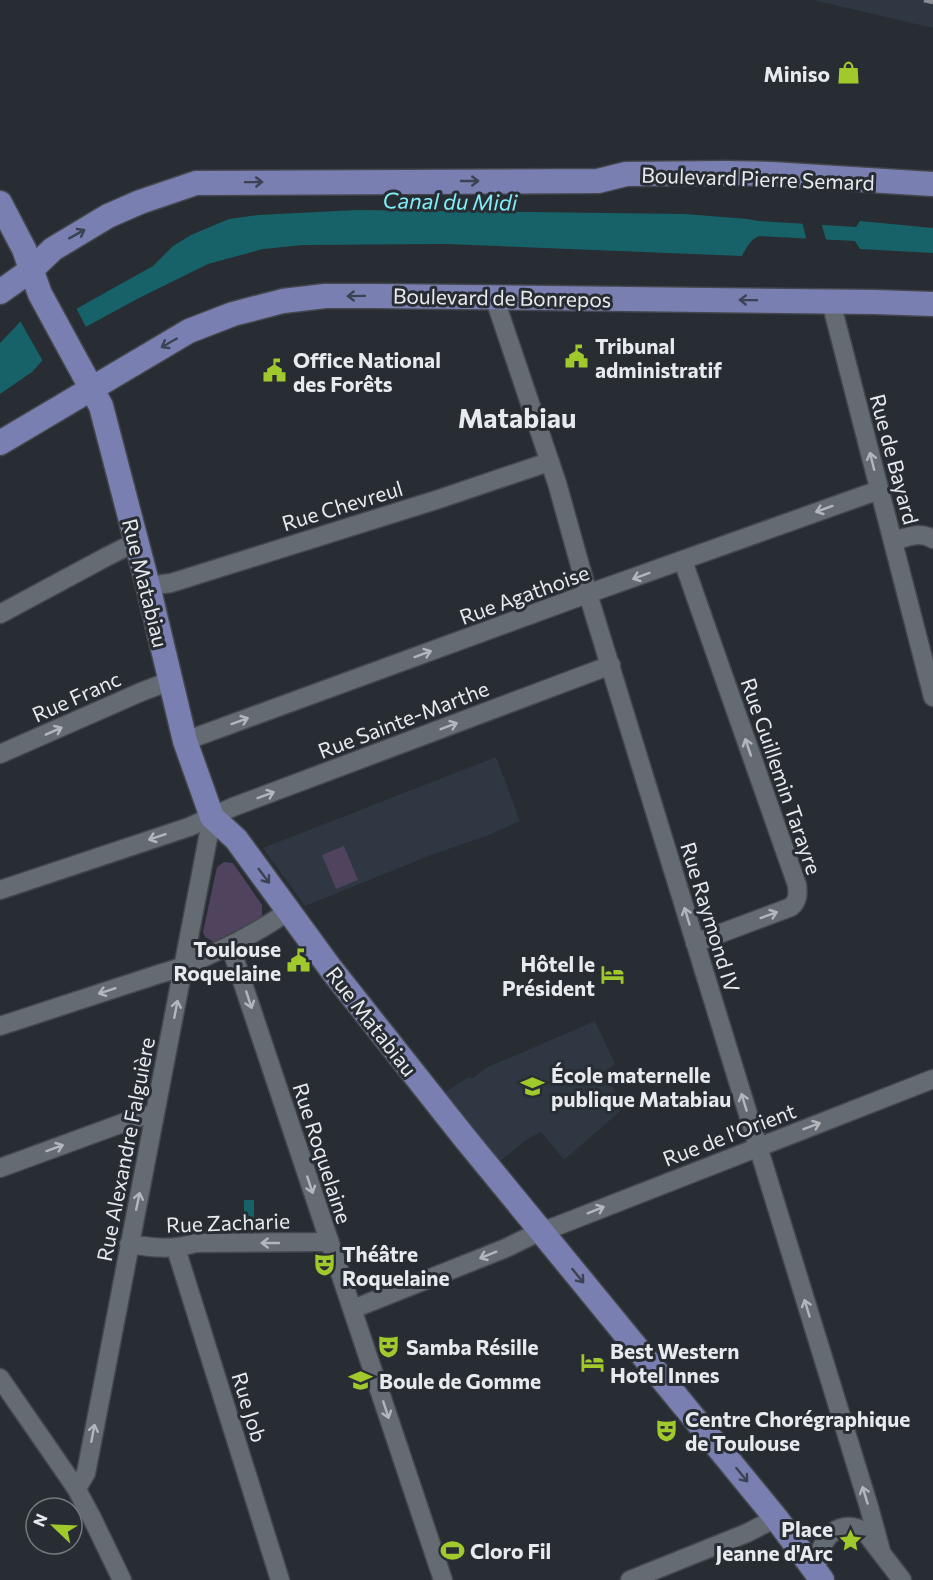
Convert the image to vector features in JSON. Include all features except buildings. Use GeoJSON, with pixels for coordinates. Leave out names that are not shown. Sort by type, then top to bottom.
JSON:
{"type":"FeatureCollection","features":[{"type":"Feature","properties":{"kind":"main road","name":"Boulevard Pierre Semard"},"geometry":{"type":"LineString","coordinates":[[0,292],[31,270],[53,249],[108,216],[140,202],[196,183],[598,181],[626,174],[725,173],[933,184]]}},
{"type":"Feature","properties":{"kind":"main road","name":"Rue Matabiau"},"geometry":{"type":"LineString","coordinates":[[0,203],[24,249],[40,294],[101,406],[148,586],[185,741],[212,816],[236,839],[331,969],[432,1097],[776,1518],[819,1575]]}},
{"type":"Feature","properties":{"kind":"main road","name":"Boulevard de Bonrepos"},"geometry":{"type":"LineString","coordinates":[[0,443],[189,332],[233,314],[282,301],[325,296],[933,304]]}},
{"type":"Feature","properties":{"kind":"street","name":"Rue Raymond IV"},"geometry":{"type":"LineString","coordinates":[[494,297],[556,483],[881,1551]]}},
{"type":"Feature","properties":{"kind":"street","name":"Rue de Bayard"},"geometry":{"type":"LineString","coordinates":[[831,302],[933,697]]}},
{"type":"Feature","properties":{"kind":"street","name":"Rue Chevreul"},"geometry":{"type":"LineString","coordinates":[[148,586],[171,583],[549,462]]}},
{"type":"Feature","properties":{"kind":"street","name":"Rue Agathoise"},"geometry":{"type":"LineString","coordinates":[[185,741],[879,490]]}},
{"type":"Feature","properties":{"kind":"street"},"geometry":{"type":"LineString","coordinates":[[893,541],[920,534],[933,539]]}},
{"type":"Feature","properties":{"kind":"street"},"geometry":{"type":"LineString","coordinates":[[0,614],[136,542]]}},
{"type":"Feature","properties":{"kind":"street","name":"Rue Guillemin Tarayre"},"geometry":{"type":"LineString","coordinates":[[683,561],[797,885],[798,894],[796,903],[791,908],[695,943]]}},
{"type":"Feature","properties":{"kind":"street","name":"Rue Sainte-Marthe"},"geometry":{"type":"LineString","coordinates":[[0,890],[189,827],[212,816],[611,665]]}},
{"type":"Feature","properties":{"kind":"street","name":"Rue Franc"},"geometry":{"type":"LineString","coordinates":[[0,754],[170,681]]}},
{"type":"Feature","properties":{"kind":"street","name":"Rue Alexandre Falguière"},"geometry":{"type":"LineString","coordinates":[[76,1488],[86,1473],[212,816]]}},
{"type":"Feature","properties":{"kind":"street"},"geometry":{"type":"LineString","coordinates":[[0,1026],[183,968],[278,920],[289,910]]}},
{"type":"Feature","properties":{"kind":"street","name":"Rue Roquelaine"},"geometry":{"type":"LineString","coordinates":[[230,945],[443,1580]]}},
{"type":"Feature","properties":{"kind":"street","name":"Rue de l'Orient"},"geometry":{"type":"LineString","coordinates":[[352,1309],[506,1248],[541,1230],[557,1226],[933,1079]]}},
{"type":"Feature","properties":{"kind":"street"},"geometry":{"type":"LineString","coordinates":[[0,1168],[142,1116],[155,1115]]}},
{"type":"Feature","properties":{"kind":"street","name":"Rue Zacharie"},"geometry":{"type":"LineString","coordinates":[[129,1244],[178,1248],[196,1243],[321,1242],[328,1240]]}},
{"type":"Feature","properties":{"kind":"street","name":"Rue Job"},"geometry":{"type":"LineString","coordinates":[[178,1248],[178,1255],[280,1580]]}},
{"type":"Feature","properties":{"kind":"street"},"geometry":{"type":"LineString","coordinates":[[0,1378],[76,1488],[122,1580]]}},
{"type":"Feature","properties":{"kind":"street"},"geometry":{"type":"LineString","coordinates":[[630,1580],[747,1533],[776,1518]]}},
{"type":"Feature","properties":{"kind":"street"},"geometry":{"type":"LineString","coordinates":[[819,1575],[822,1547],[832,1533],[850,1526],[865,1532],[902,1580]]}},
{"type":"Feature","properties":{"kind":"shaded area"},"geometry":{"type":"Polygon","coordinates":[[[813,0],[933,0],[933,28],[813,0]]]}},
{"type":"Feature","properties":{"kind":"shaded area"},"geometry":{"type":"Polygon","coordinates":[[[496,757],[520,821],[486,836],[431,855],[305,906],[263,848],[496,757]]]}},
{"type":"Feature","properties":{"kind":"shaded area"},"geometry":{"type":"Polygon","coordinates":[[[344,846],[358,880],[336,889],[322,855],[344,846]]]}},
{"type":"Feature","properties":{"kind":"shaded area"},"geometry":{"type":"Polygon","coordinates":[[[224,862],[233,863],[262,905],[262,915],[259,919],[214,942],[205,937],[203,932],[217,867],[224,862]]]}},
{"type":"Feature","properties":{"kind":"shaded area","name":"École maternelle publique Matabiau"},"geometry":{"type":"Polygon","coordinates":[[[595,1021],[615,1064],[603,1073],[625,1107],[564,1160],[541,1132],[529,1138],[500,1161],[445,1092],[469,1077],[471,1079],[488,1067],[595,1021]]]}},
{"type":"Feature","properties":{"kind":"water"},"geometry":{"type":"Polygon","coordinates":[[[357,210],[685,214],[856,227],[860,221],[933,228],[933,253],[860,249],[855,241],[759,236],[751,242],[742,256],[447,244],[303,245],[263,249],[208,264],[137,299],[49,347],[41,362],[32,372],[0,394],[0,343],[20,322],[76,309],[153,266],[173,246],[191,235],[229,219],[258,215],[357,210]]]}},
{"type":"Feature","properties":{"kind":"water"},"geometry":{"type":"Polygon","coordinates":[[[244,1200],[254,1200],[254,1219],[244,1219],[244,1200]]]}},
{"type":"Feature","properties":{"kind":"pier"},"geometry":{"type":"Polygon","coordinates":[[[802,221],[821,222],[827,243],[807,242],[802,221]]]}},
{"type":"Feature","properties":{"kind":"pier"},"geometry":{"type":"Polygon","coordinates":[[[75,306],[87,329],[51,349],[44,363],[19,319],[75,306]]]}},
{"type":"Feature","properties":{"kind":"railway"},"geometry":{"type":"LineString","coordinates":[[924,0],[933,2]]}},
{"type":"Feature","properties":{"kind":"place","name":"Miniso"},"geometry":{"type":"Point","coordinates":[848,73]}},
{"type":"Feature","properties":{"kind":"place","name":"Tribunal administratif"},"geometry":{"type":"Point","coordinates":[577,357]}},
{"type":"Feature","properties":{"kind":"place","name":"Office National des Forêts"},"geometry":{"type":"Point","coordinates":[275,371]}},
{"type":"Feature","properties":{"kind":"place","name":"Toulouse Roquelaine"},"geometry":{"type":"Point","coordinates":[299,960]}},
{"type":"Feature","properties":{"kind":"place","name":"Hôtel le Président"},"geometry":{"type":"Point","coordinates":[613,975]}},
{"type":"Feature","properties":{"kind":"place","name":"École maternelle publique Matabiau"},"geometry":{"type":"Point","coordinates":[533,1086]}},
{"type":"Feature","properties":{"kind":"place","name":"Théâtre Roquelaine"},"geometry":{"type":"Point","coordinates":[324,1265]}},
{"type":"Feature","properties":{"kind":"place","name":"Samba Résille"},"geometry":{"type":"Point","coordinates":[388,1346]}},
{"type":"Feature","properties":{"kind":"place","name":"Best Western Hotel Innes"},"geometry":{"type":"Point","coordinates":[592,1362]}},
{"type":"Feature","properties":{"kind":"place","name":"Boule de Gomme"},"geometry":{"type":"Point","coordinates":[361,1380]}},
{"type":"Feature","properties":{"kind":"place","name":"Centre Chorégraphique de Toulouse"},"geometry":{"type":"Point","coordinates":[667,1430]}},
{"type":"Feature","properties":{"kind":"place","name":"Place Jeanne d'Arc"},"geometry":{"type":"Point","coordinates":[851,1540]}},
{"type":"Feature","properties":{"kind":"place","name":"Cloro Fil"},"geometry":{"type":"Point","coordinates":[452,1550]}},
{"type":"Feature","properties":{"kind":"district","name":"Matabiau"},"geometry":{"type":"Point","coordinates":[517,417]}},
{"type":"Feature","properties":{"kind":"water label","name":"Canal du Midi"},"geometry":{"type":"Point","coordinates":[450,201]}}]}
